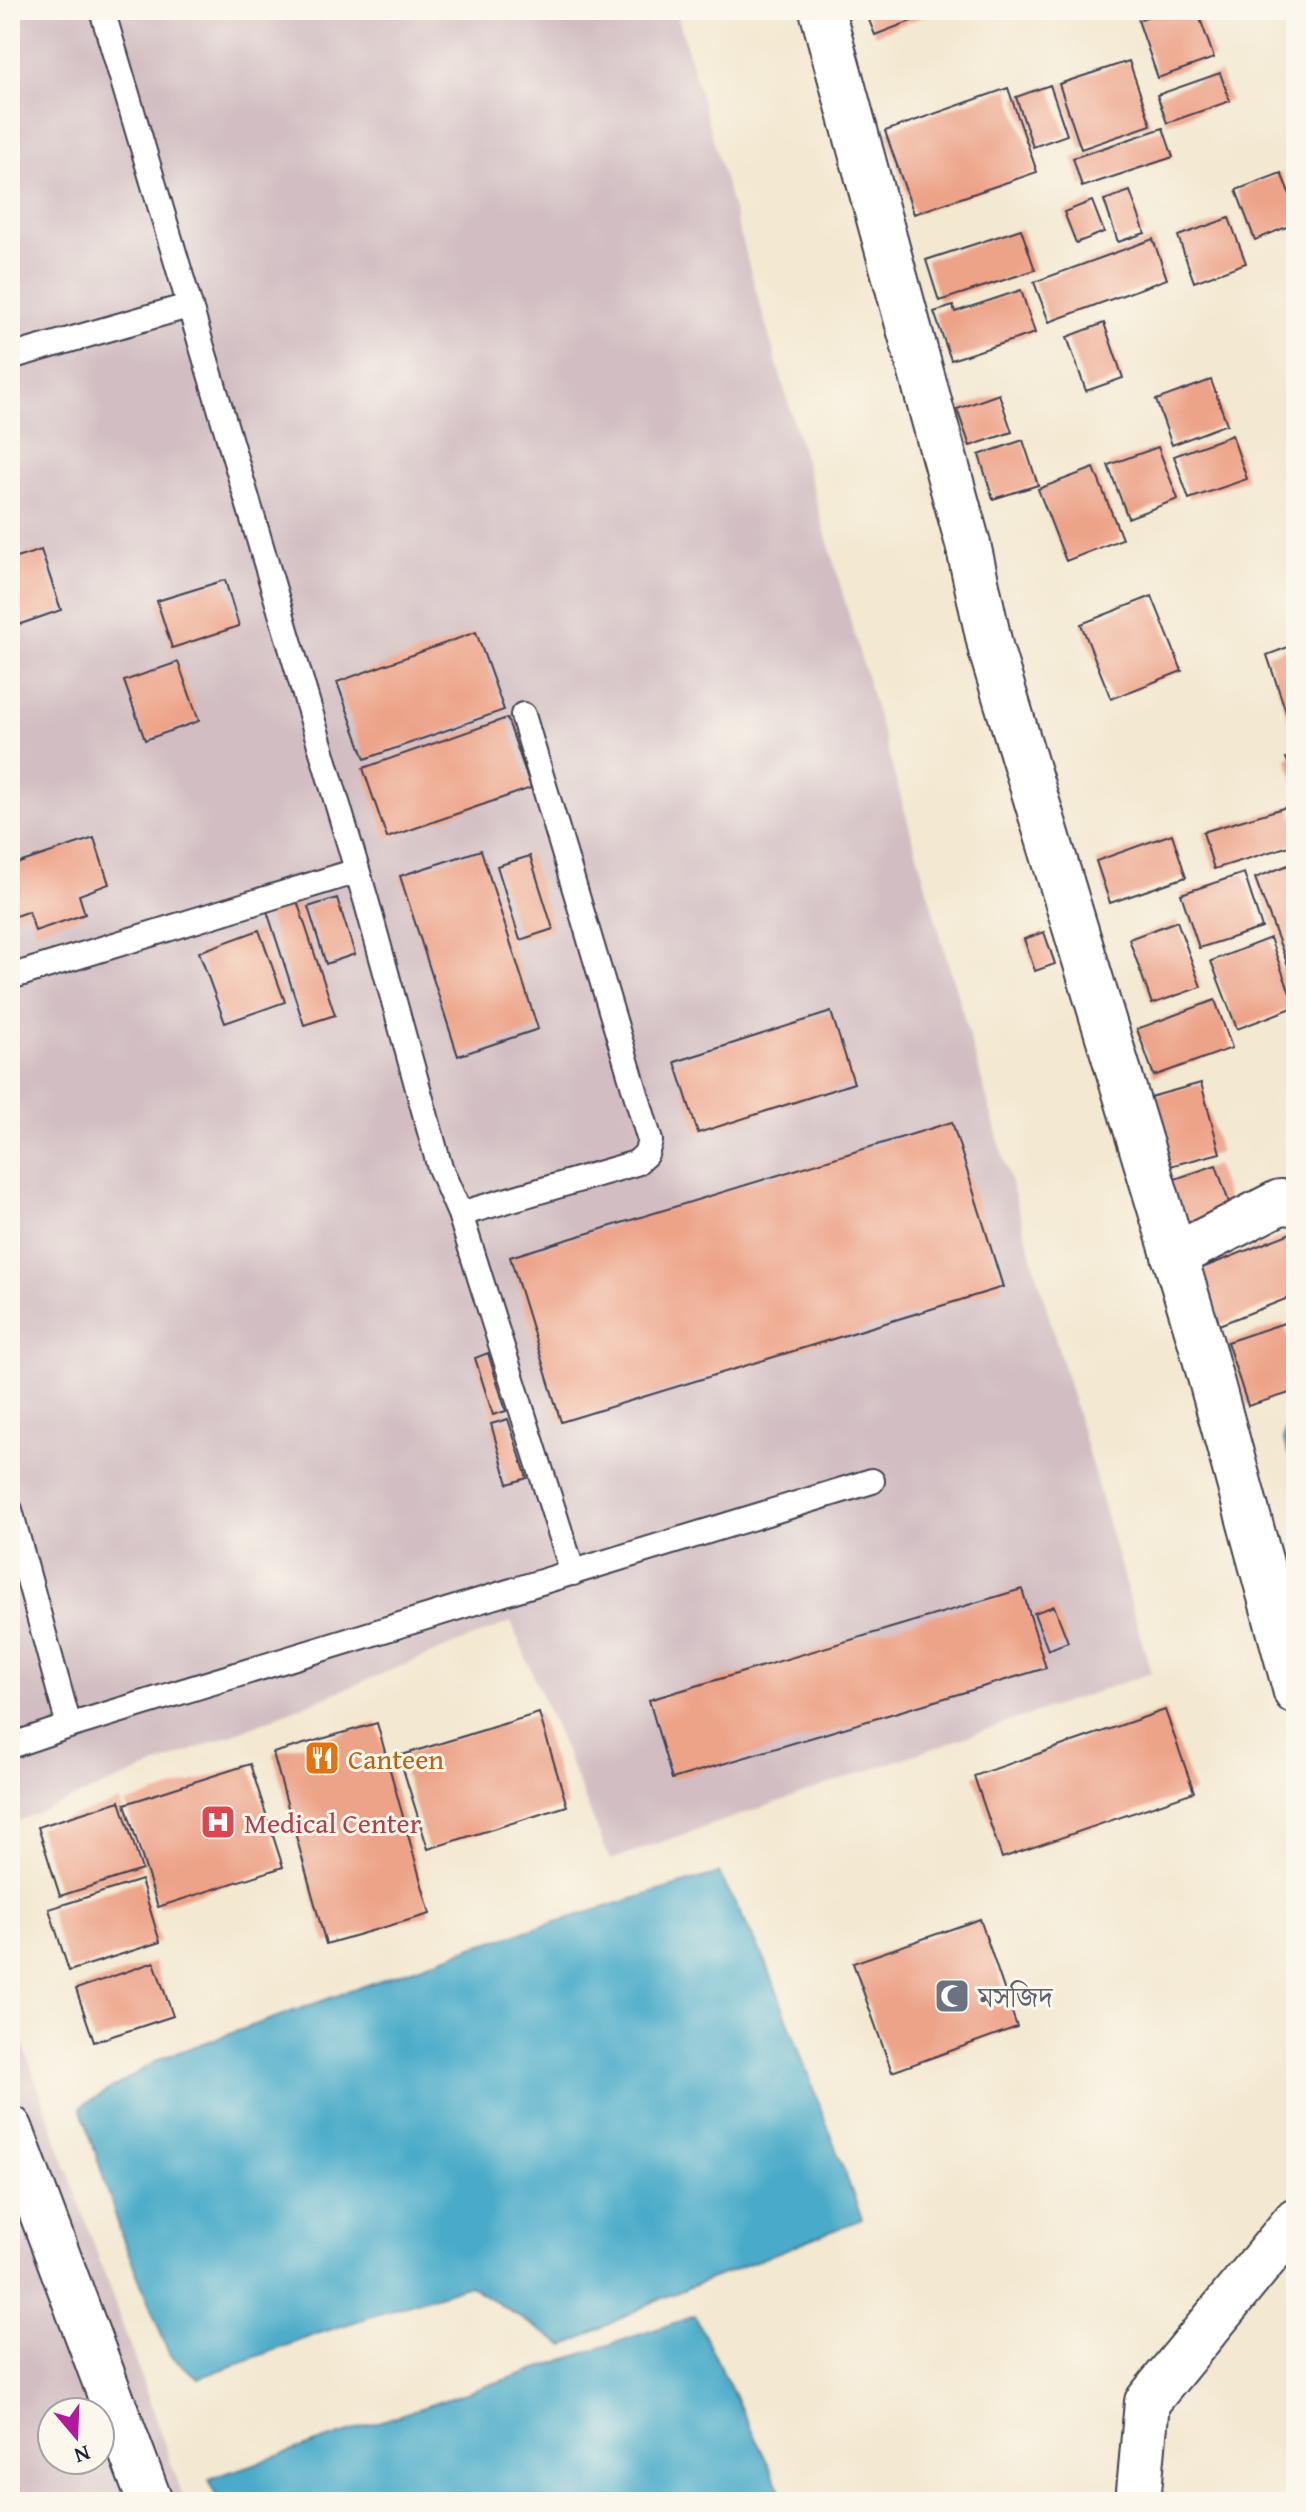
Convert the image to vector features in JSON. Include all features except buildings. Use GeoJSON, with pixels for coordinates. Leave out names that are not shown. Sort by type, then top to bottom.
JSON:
{"type":"FeatureCollection","features":[{"type":"Feature","properties":{"kind":"street"},"geometry":{"type":"LineString","coordinates":[[822,10],[968,544],[991,650],[1174,1256],[1296,1692]]}},
{"type":"Feature","properties":{"kind":"street"},"geometry":{"type":"LineString","coordinates":[[1174,1256],[1280,1202],[1296,1203]]}},
{"type":"Feature","properties":{"kind":"street"},"geometry":{"type":"LineString","coordinates":[[10,2128],[150,2502]]}},
{"type":"Feature","properties":{"kind":"street"},"geometry":{"type":"LineString","coordinates":[[1138,2502],[1147,2402],[1296,2220]]}},
{"type":"Feature","properties":{"kind":"lane"},"geometry":{"type":"LineString","coordinates":[[102,10],[357,871],[440,1168],[460,1214],[573,1573]]}},
{"type":"Feature","properties":{"kind":"lane"},"geometry":{"type":"LineString","coordinates":[[10,357],[188,306]]}},
{"type":"Feature","properties":{"kind":"lane"},"geometry":{"type":"LineString","coordinates":[[460,1214],[636,1163],[646,1154],[650,1141],[523,715]]}},
{"type":"Feature","properties":{"kind":"lane"},"geometry":{"type":"LineString","coordinates":[[10,977],[357,871]]}},
{"type":"Feature","properties":{"kind":"lane"},"geometry":{"type":"LineString","coordinates":[[10,1746],[872,1481]]}},
{"type":"Feature","properties":{"kind":"lane"},"geometry":{"type":"LineString","coordinates":[[10,1510],[69,1726]]}},
{"type":"Feature","properties":{"kind":"shaded area"},"geometry":{"type":"Polygon","coordinates":[[[10,10],[676,10],[1151,1673],[610,1860],[511,1622],[10,1824],[10,10]]]}},
{"type":"Feature","properties":{"kind":"shaded area"},"geometry":{"type":"Polygon","coordinates":[[[10,2007],[185,2502],[10,2502],[10,2007]]]}},
{"type":"Feature","properties":{"kind":"water"},"geometry":{"type":"Polygon","coordinates":[[[1296,1415],[1296,1473],[1283,1440],[1289,1418],[1296,1415]]]}},
{"type":"Feature","properties":{"kind":"water"},"geometry":{"type":"Polygon","coordinates":[[[719,1873],[766,1962],[862,2219],[655,2301],[565,2346],[469,2285],[317,2334],[199,2378],[170,2356],[123,2239],[81,2107],[162,2058],[476,1946],[719,1873]]]}},
{"type":"Feature","properties":{"kind":"water"},"geometry":{"type":"Polygon","coordinates":[[[695,2316],[787,2502],[219,2502],[209,2479],[695,2316]]]}},
{"type":"Feature","properties":{"kind":"place","name":"Canteen"},"geometry":{"type":"Point","coordinates":[322,1758]}},
{"type":"Feature","properties":{"kind":"place","name":"Medical Center"},"geometry":{"type":"Point","coordinates":[218,1822]}},
{"type":"Feature","properties":{"kind":"place","name":"মসজিদ"},"geometry":{"type":"Point","coordinates":[952,1996]}}]}
